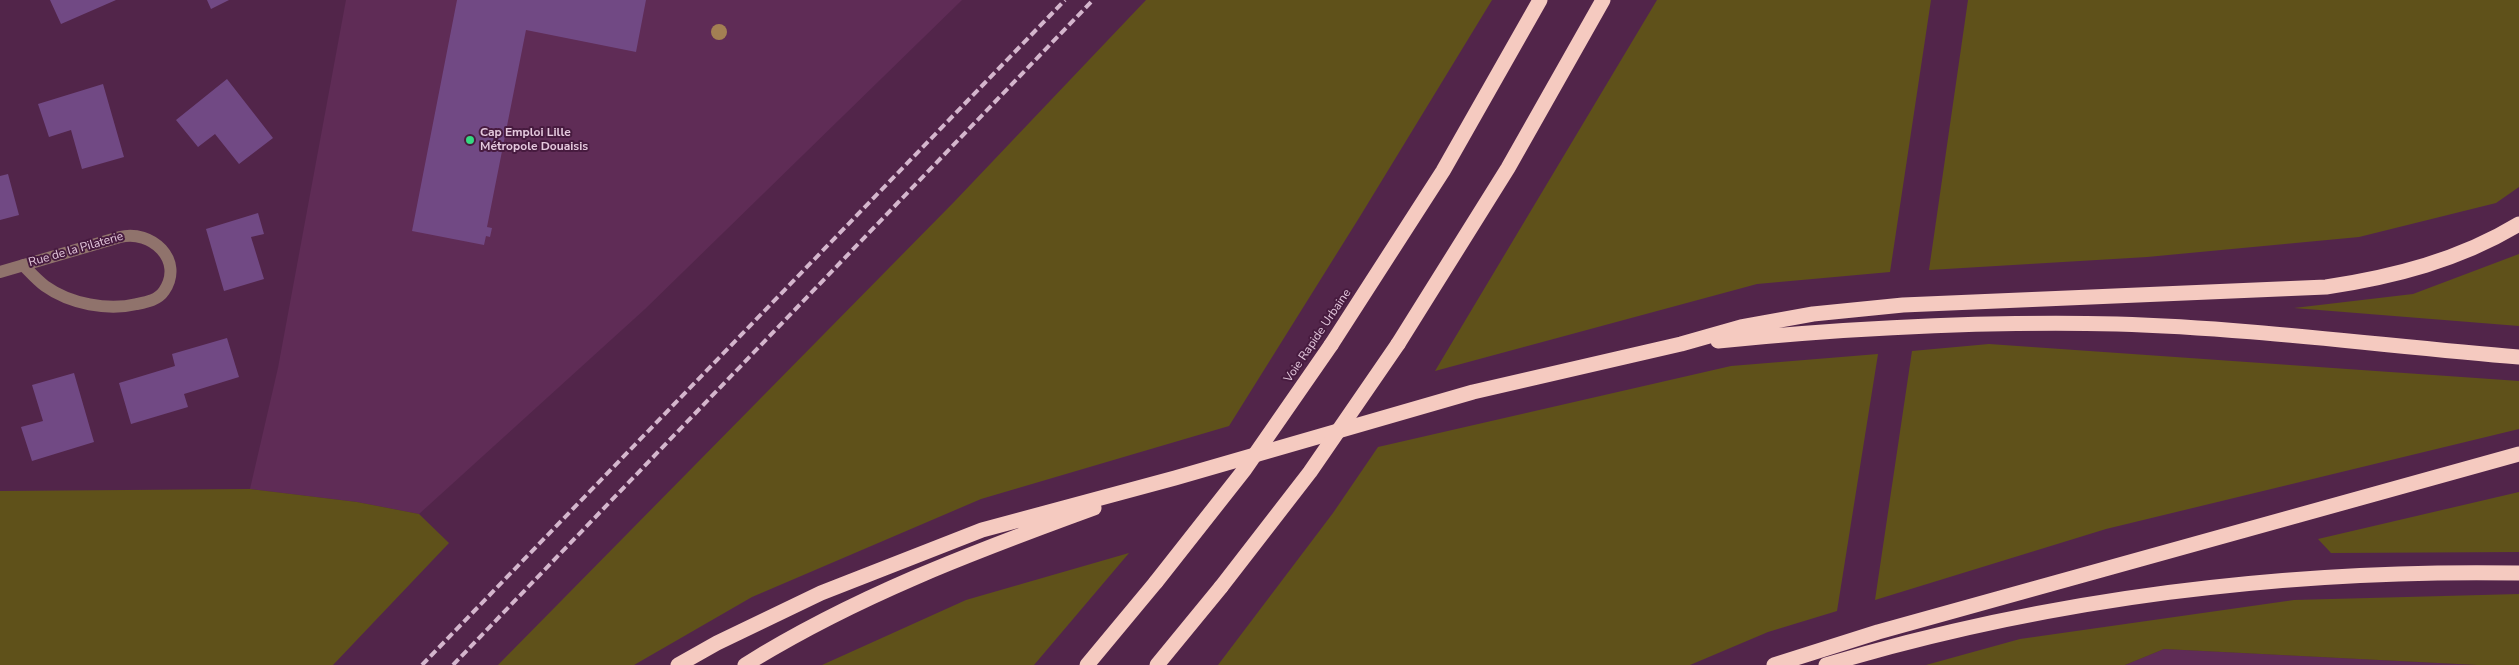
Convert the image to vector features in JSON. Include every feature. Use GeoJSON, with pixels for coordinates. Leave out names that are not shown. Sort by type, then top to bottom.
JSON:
{"type":"FeatureCollection","features":[{"type":"Feature","properties":{"kind":"highway","name":"Voie Rapide Urbaine"},"geometry":{"type":"LineString","coordinates":[[1087,665],[1156,582],[1245,469],[1331,345],[1438,179],[1540,0]]}},
{"type":"Feature","properties":{"kind":"highway"},"geometry":{"type":"LineString","coordinates":[[1158,665],[1310,472],[1398,344],[1503,176],[1603,0]]}},
{"type":"Feature","properties":{"kind":"highway"},"geometry":{"type":"LineString","coordinates":[[678,665],[784,610],[930,550],[1024,518],[1175,478],[1473,392],[1682,344],[1770,321],[1813,314],[1903,304],[2296,289],[2335,285],[2422,267],[2483,243],[2519,224]]}},
{"type":"Feature","properties":{"kind":"highway"},"geometry":{"type":"LineString","coordinates":[[1682,344],[1876,328],[2010,324],[2117,324],[2246,332],[2519,357]]}},
{"type":"Feature","properties":{"kind":"highway"},"geometry":{"type":"LineString","coordinates":[[1774,665],[1878,632],[2519,454]]}},
{"type":"Feature","properties":{"kind":"highway"},"geometry":{"type":"LineString","coordinates":[[745,665],[804,631],[886,589],[1024,533],[1175,478]]}},
{"type":"Feature","properties":{"kind":"highway"},"geometry":{"type":"LineString","coordinates":[[1826,665],[1907,642],[1997,621],[2222,586],[2373,574],[2440,572],[2519,573]]}},
{"type":"Feature","properties":{"kind":"street","name":"Rue de la Pilaterie"},"geometry":{"type":"LineString","coordinates":[[0,272],[23,265],[133,234],[148,238],[158,245],[166,256],[170,268],[169,282],[163,293],[152,301],[111,307],[86,303],[65,296],[46,286],[23,265]]}},
{"type":"Feature","properties":{"kind":"shaded area"},"geometry":{"type":"Polygon","coordinates":[[[346,0],[962,0],[645,309],[419,514],[357,502],[250,489],[278,368],[346,0]]]}},
{"type":"Feature","properties":{"kind":"shaded area"},"geometry":{"type":"Polygon","coordinates":[[[1146,0],[1492,0],[1229,426],[981,499],[752,597],[634,665],[498,665],[954,202],[1146,0]]]}},
{"type":"Feature","properties":{"kind":"shaded area"},"geometry":{"type":"Polygon","coordinates":[[[1657,0],[1931,0],[1890,272],[1757,284],[1435,371],[1657,0]]]}},
{"type":"Feature","properties":{"kind":"shaded area"},"geometry":{"type":"Polygon","coordinates":[[[1968,0],[2519,0],[2519,187],[2496,203],[2359,237],[2147,257],[1929,270],[1968,0]]]}},
{"type":"Feature","properties":{"kind":"shaded area"},"geometry":{"type":"Polygon","coordinates":[[[2519,254],[2519,326],[2294,308],[2413,294],[2519,254]]]}},
{"type":"Feature","properties":{"kind":"shaded area"},"geometry":{"type":"Polygon","coordinates":[[[1989,344],[2519,381],[2519,429],[2106,529],[1875,600],[1912,351],[1989,344]]]}},
{"type":"Feature","properties":{"kind":"shaded area"},"geometry":{"type":"Polygon","coordinates":[[[1878,354],[1837,611],[1768,632],[1690,665],[1218,665],[1333,513],[1378,447],[1731,366],[1878,354]]]}},
{"type":"Feature","properties":{"kind":"shaded area"},"geometry":{"type":"Polygon","coordinates":[[[250,489],[357,502],[419,514],[449,543],[333,665],[0,665],[0,491],[250,489]]]}},
{"type":"Feature","properties":{"kind":"shaded area"},"geometry":{"type":"Polygon","coordinates":[[[2519,492],[2519,552],[2331,553],[2318,539],[2519,492]]]}},
{"type":"Feature","properties":{"kind":"shaded area"},"geometry":{"type":"Polygon","coordinates":[[[1129,553],[1034,665],[822,665],[966,600],[1129,553]]]}},
{"type":"Feature","properties":{"kind":"shaded area"},"geometry":{"type":"Polygon","coordinates":[[[2519,594],[2519,665],[2477,665],[2164,649],[2125,665],[1926,665],[2020,639],[2294,600],[2519,594]]]}},
{"type":"Feature","properties":{"kind":"shaded area"},"geometry":{"type":"Polygon","coordinates":[[[2164,649],[2477,665],[2125,665],[2164,649]]]}},
{"type":"Feature","properties":{"kind":"building"},"geometry":{"type":"Polygon","coordinates":[[[50,0],[116,0],[61,24],[50,0]]]}},
{"type":"Feature","properties":{"kind":"building"},"geometry":{"type":"Polygon","coordinates":[[[207,0],[229,0],[211,9],[207,0]]]}},
{"type":"Feature","properties":{"kind":"building","name":"Cap Emploi Lille Métropole Douaisis"},"geometry":{"type":"Polygon","coordinates":[[[457,0],[646,0],[636,52],[526,30],[487,227],[492,228],[490,237],[486,236],[484,245],[412,231],[457,0]]]}},
{"type":"Feature","properties":{"kind":"building"},"geometry":{"type":"Polygon","coordinates":[[[227,79],[273,138],[239,164],[215,134],[198,147],[176,120],[227,79]]]}},
{"type":"Feature","properties":{"kind":"building"},"geometry":{"type":"Polygon","coordinates":[[[103,84],[124,157],[82,169],[71,130],[49,137],[38,104],[103,84]]]}},
{"type":"Feature","properties":{"kind":"building"},"geometry":{"type":"Polygon","coordinates":[[[8,174],[19,215],[0,220],[0,176],[8,174]]]}},
{"type":"Feature","properties":{"kind":"building"},"geometry":{"type":"Polygon","coordinates":[[[258,213],[264,234],[251,237],[264,279],[224,291],[206,229],[258,213]]]}},
{"type":"Feature","properties":{"kind":"building"},"geometry":{"type":"Polygon","coordinates":[[[227,338],[239,377],[184,394],[188,407],[131,424],[119,383],[175,366],[172,354],[227,338]]]}},
{"type":"Feature","properties":{"kind":"building"},"geometry":{"type":"Polygon","coordinates":[[[74,373],[94,442],[32,461],[21,427],[43,421],[32,385],[74,373]]]}},
{"type":"Feature","properties":{"kind":"railway"},"geometry":{"type":"LineString","coordinates":[[422,665],[1065,0]]}},
{"type":"Feature","properties":{"kind":"railway"},"geometry":{"type":"LineString","coordinates":[[453,665],[1093,0]]}},
{"type":"Feature","properties":{"kind":"place","name":"Cap Emploi Lille Métropole Douaisis"},"geometry":{"type":"Point","coordinates":[470,140]}}]}
